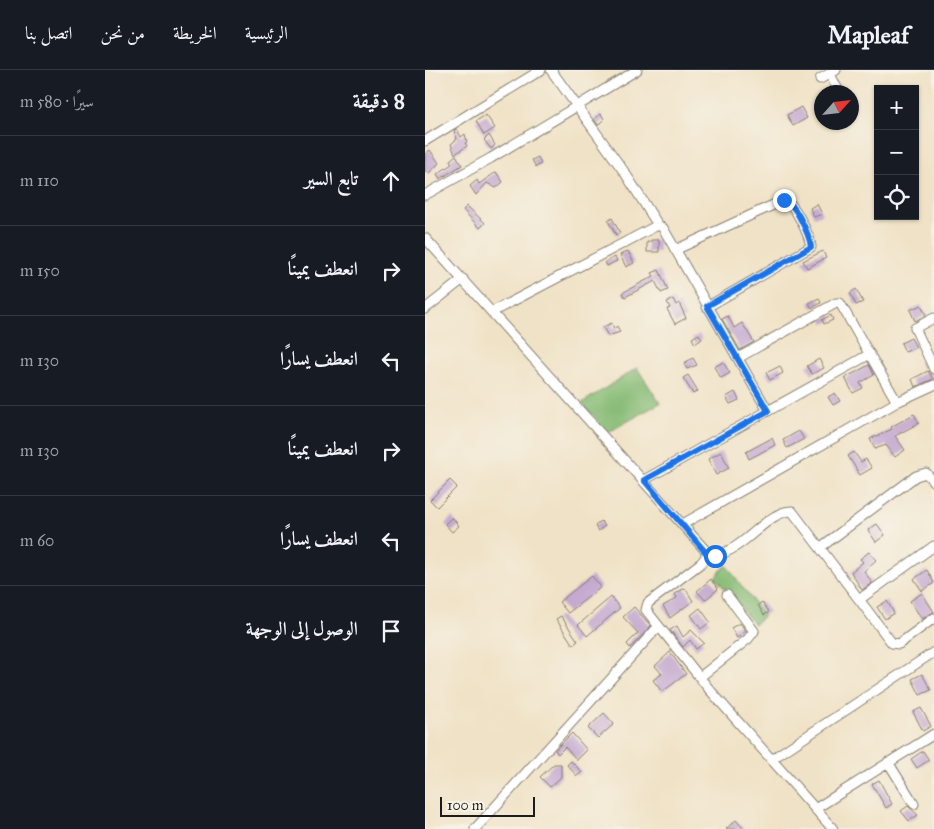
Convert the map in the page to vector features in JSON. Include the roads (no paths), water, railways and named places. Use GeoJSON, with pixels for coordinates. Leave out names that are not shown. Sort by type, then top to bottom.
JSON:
{"type":"FeatureCollection","features":[{"type":"Feature","properties":{"kind":"street"},"geometry":{"type":"LineString","coordinates":[[425,140],[541,70]]}},
{"type":"Feature","properties":{"kind":"street"},"geometry":{"type":"LineString","coordinates":[[551,70],[625,173],[658,225],[663,228],[768,411]]}},
{"type":"Feature","properties":{"kind":"street"},"geometry":{"type":"LineString","coordinates":[[617,70],[623,78]]}},
{"type":"Feature","properties":{"kind":"street"},"geometry":{"type":"LineString","coordinates":[[425,195],[637,70]]}},
{"type":"Feature","properties":{"kind":"street"},"geometry":{"type":"LineString","coordinates":[[820,79],[833,72],[837,85]]}},
{"type":"Feature","properties":{"kind":"street"},"geometry":{"type":"LineString","coordinates":[[675,250],[784,200],[791,203],[809,237],[811,247],[707,306]]}},
{"type":"Feature","properties":{"kind":"street"},"geometry":{"type":"LineString","coordinates":[[492,312],[658,225]]}},
{"type":"Feature","properties":{"kind":"street"},"geometry":{"type":"LineString","coordinates":[[425,238],[644,480],[707,554],[715,556],[727,552],[780,514],[789,511],[795,513],[895,645],[934,618]]}},
{"type":"Feature","properties":{"kind":"street"},"geometry":{"type":"LineString","coordinates":[[425,309],[463,279]]}},
{"type":"Feature","properties":{"kind":"street"},"geometry":{"type":"LineString","coordinates":[[737,358],[836,303],[843,307],[897,402]]}},
{"type":"Feature","properties":{"kind":"street"},"geometry":{"type":"LineString","coordinates":[[934,318],[915,328],[934,369]]}},
{"type":"Feature","properties":{"kind":"street"},"geometry":{"type":"LineString","coordinates":[[644,480],[870,354]]}},
{"type":"Feature","properties":{"kind":"street"},"geometry":{"type":"LineString","coordinates":[[683,524],[897,402],[934,385]]}},
{"type":"Feature","properties":{"kind":"street"},"geometry":{"type":"LineString","coordinates":[[821,547],[915,476],[926,473],[934,482]]}},
{"type":"Feature","properties":{"kind":"street"},"geometry":{"type":"LineString","coordinates":[[860,599],[934,546]]}},
{"type":"Feature","properties":{"kind":"street"},"geometry":{"type":"LineString","coordinates":[[707,554],[701,563],[646,606],[646,610],[700,677],[833,829]]}},
{"type":"Feature","properties":{"kind":"street"},"geometry":{"type":"LineString","coordinates":[[700,677],[748,639],[754,631],[727,595]]}},
{"type":"Feature","properties":{"kind":"street"},"geometry":{"type":"LineString","coordinates":[[475,829],[658,627]]}},
{"type":"Feature","properties":{"kind":"street"},"geometry":{"type":"LineString","coordinates":[[772,759],[934,652]]}},
{"type":"Feature","properties":{"kind":"street"},"geometry":{"type":"LineString","coordinates":[[815,809],[934,734]]}},
{"type":"Feature","properties":{"kind":"street"},"geometry":{"type":"LineString","coordinates":[[888,762],[914,804]]}}]}
